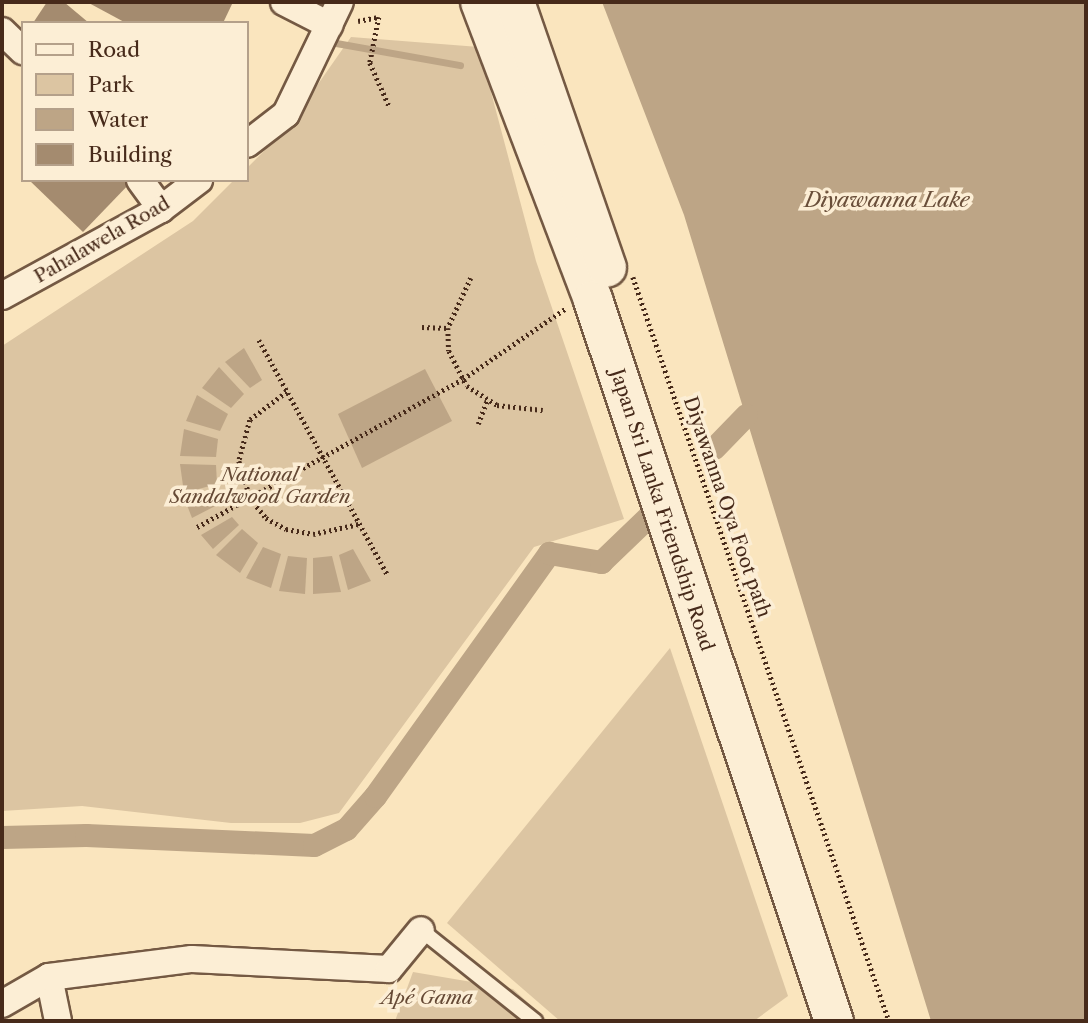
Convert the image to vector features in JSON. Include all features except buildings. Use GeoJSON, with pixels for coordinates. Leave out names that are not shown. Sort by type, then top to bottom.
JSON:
{"type":"FeatureCollection","features":[{"type":"Feature","properties":{"kind":"main road","name":"Japan Sri Lanka Friendship Road"},"geometry":{"type":"LineString","coordinates":[[480,2],[593,300],[834,1021]]}},
{"type":"Feature","properties":{"kind":"main road","name":"Japan Sri Lanka Friendship Road"},"geometry":{"type":"LineString","coordinates":[[515,2],[862,1021]]}},
{"type":"Feature","properties":{"kind":"street"},"geometry":{"type":"LineString","coordinates":[[248,143],[286,114],[338,16],[285,2]]}},
{"type":"Feature","properties":{"kind":"street"},"geometry":{"type":"LineString","coordinates":[[2,30],[21,49]]}},
{"type":"Feature","properties":{"kind":"street"},"geometry":{"type":"LineString","coordinates":[[141,182],[161,209]]}},
{"type":"Feature","properties":{"kind":"street","name":"Pahalawela Road"},"geometry":{"type":"LineString","coordinates":[[2,296],[161,209],[196,182]]}},
{"type":"Feature","properties":{"kind":"street"},"geometry":{"type":"LineString","coordinates":[[2,1004],[49,977],[192,959],[389,969],[421,930]]}},
{"type":"Feature","properties":{"kind":"street"},"geometry":{"type":"LineString","coordinates":[[49,977],[58,1021]]}},
{"type":"Feature","properties":{"kind":"lane"},"geometry":{"type":"LineString","coordinates":[[421,930],[535,1021]]}},
{"type":"Feature","properties":{"kind":"path"},"geometry":{"type":"LineString","coordinates":[[338,16],[379,17],[370,63],[390,108]]}},
{"type":"Feature","properties":{"kind":"path","name":"Diyawanna Oya Foot path"},"geometry":{"type":"LineString","coordinates":[[630,267],[889,1021]]}},
{"type":"Feature","properties":{"kind":"path"},"geometry":{"type":"LineString","coordinates":[[471,278],[448,328],[449,351],[463,379],[487,401],[524,411],[543,410]]}},
{"type":"Feature","properties":{"kind":"path"},"geometry":{"type":"LineString","coordinates":[[197,527],[463,379],[554,313]]}},
{"type":"Feature","properties":{"kind":"path"},"geometry":{"type":"LineString","coordinates":[[422,327],[448,328]]}},
{"type":"Feature","properties":{"kind":"path"},"geometry":{"type":"LineString","coordinates":[[260,340],[387,574]]}},
{"type":"Feature","properties":{"kind":"path"},"geometry":{"type":"LineString","coordinates":[[287,392],[250,420],[239,461],[250,498],[265,518],[286,529],[313,534],[359,524]]}},
{"type":"Feature","properties":{"kind":"path"},"geometry":{"type":"LineString","coordinates":[[478,424],[487,401]]}},
{"type":"Feature","properties":{"kind":"green space","name":"National Sandalwood Garden"},"geometry":{"type":"Polygon","coordinates":[[[351,37],[479,47],[536,261],[624,519],[534,547],[339,813],[300,823],[231,823],[82,806],[2,811],[2,346],[193,221],[232,182],[248,182],[248,167],[288,127],[351,37]]]}},
{"type":"Feature","properties":{"kind":"green space"},"geometry":{"type":"Polygon","coordinates":[[[670,648],[788,996],[754,1021],[560,1021],[447,923],[670,648]]]}},
{"type":"Feature","properties":{"kind":"green space","name":"Apé Gama"},"geometry":{"type":"Polygon","coordinates":[[[413,972],[513,989],[548,1021],[395,1021],[413,972]]]}},
{"type":"Feature","properties":{"kind":"water","name":"Diyawanna Lake"},"geometry":{"type":"Polygon","coordinates":[[[602,2],[1086,2],[1086,1021],[931,1021],[684,215],[602,2]]]}},
{"type":"Feature","properties":{"kind":"water"},"geometry":{"type":"Polygon","coordinates":[[[244,348],[262,380],[250,388],[225,362],[244,348]]]}},
{"type":"Feature","properties":{"kind":"water"},"geometry":{"type":"Polygon","coordinates":[[[219,367],[244,394],[231,408],[202,388],[219,367]]]}},
{"type":"Feature","properties":{"kind":"water"},"geometry":{"type":"Polygon","coordinates":[[[425,369],[452,421],[362,468],[338,414],[425,369]]]}},
{"type":"Feature","properties":{"kind":"water"},"geometry":{"type":"Polygon","coordinates":[[[197,395],[228,414],[220,431],[186,421],[197,395]]]}},
{"type":"Feature","properties":{"kind":"water"},"geometry":{"type":"Polygon","coordinates":[[[184,429],[218,439],[216,457],[180,456],[184,429]]]}},
{"type":"Feature","properties":{"kind":"water"},"geometry":{"type":"Polygon","coordinates":[[[180,464],[216,465],[217,484],[184,493],[180,464]]]}},
{"type":"Feature","properties":{"kind":"water"},"geometry":{"type":"Polygon","coordinates":[[[220,491],[223,502],[192,518],[185,500],[220,491]]]}},
{"type":"Feature","properties":{"kind":"water"},"geometry":{"type":"Polygon","coordinates":[[[232,517],[239,525],[213,549],[201,535],[232,517]]]}},
{"type":"Feature","properties":{"kind":"water"},"geometry":{"type":"Polygon","coordinates":[[[242,529],[258,543],[240,573],[216,555],[242,529]]]}},
{"type":"Feature","properties":{"kind":"water"},"geometry":{"type":"Polygon","coordinates":[[[263,547],[281,554],[271,588],[246,578],[263,547]]]}},
{"type":"Feature","properties":{"kind":"water"},"geometry":{"type":"Polygon","coordinates":[[[353,549],[371,581],[348,590],[339,555],[353,549]]]}},
{"type":"Feature","properties":{"kind":"water"},"geometry":{"type":"Polygon","coordinates":[[[288,556],[307,558],[305,594],[279,591],[288,556]]]}},
{"type":"Feature","properties":{"kind":"water"},"geometry":{"type":"Polygon","coordinates":[[[332,556],[341,592],[313,594],[313,558],[332,556]]]}},
{"type":"Feature","properties":{"kind":"waterway"},"geometry":{"type":"LineString","coordinates":[[336,43],[460,65]]}},
{"type":"Feature","properties":{"kind":"waterway"},"geometry":{"type":"LineString","coordinates":[[714,448],[746,415]]}},
{"type":"Feature","properties":{"kind":"waterway"},"geometry":{"type":"LineString","coordinates":[[2,837],[86,835],[314,845],[346,829],[375,796],[549,553],[601,562],[649,516]]}}]}
